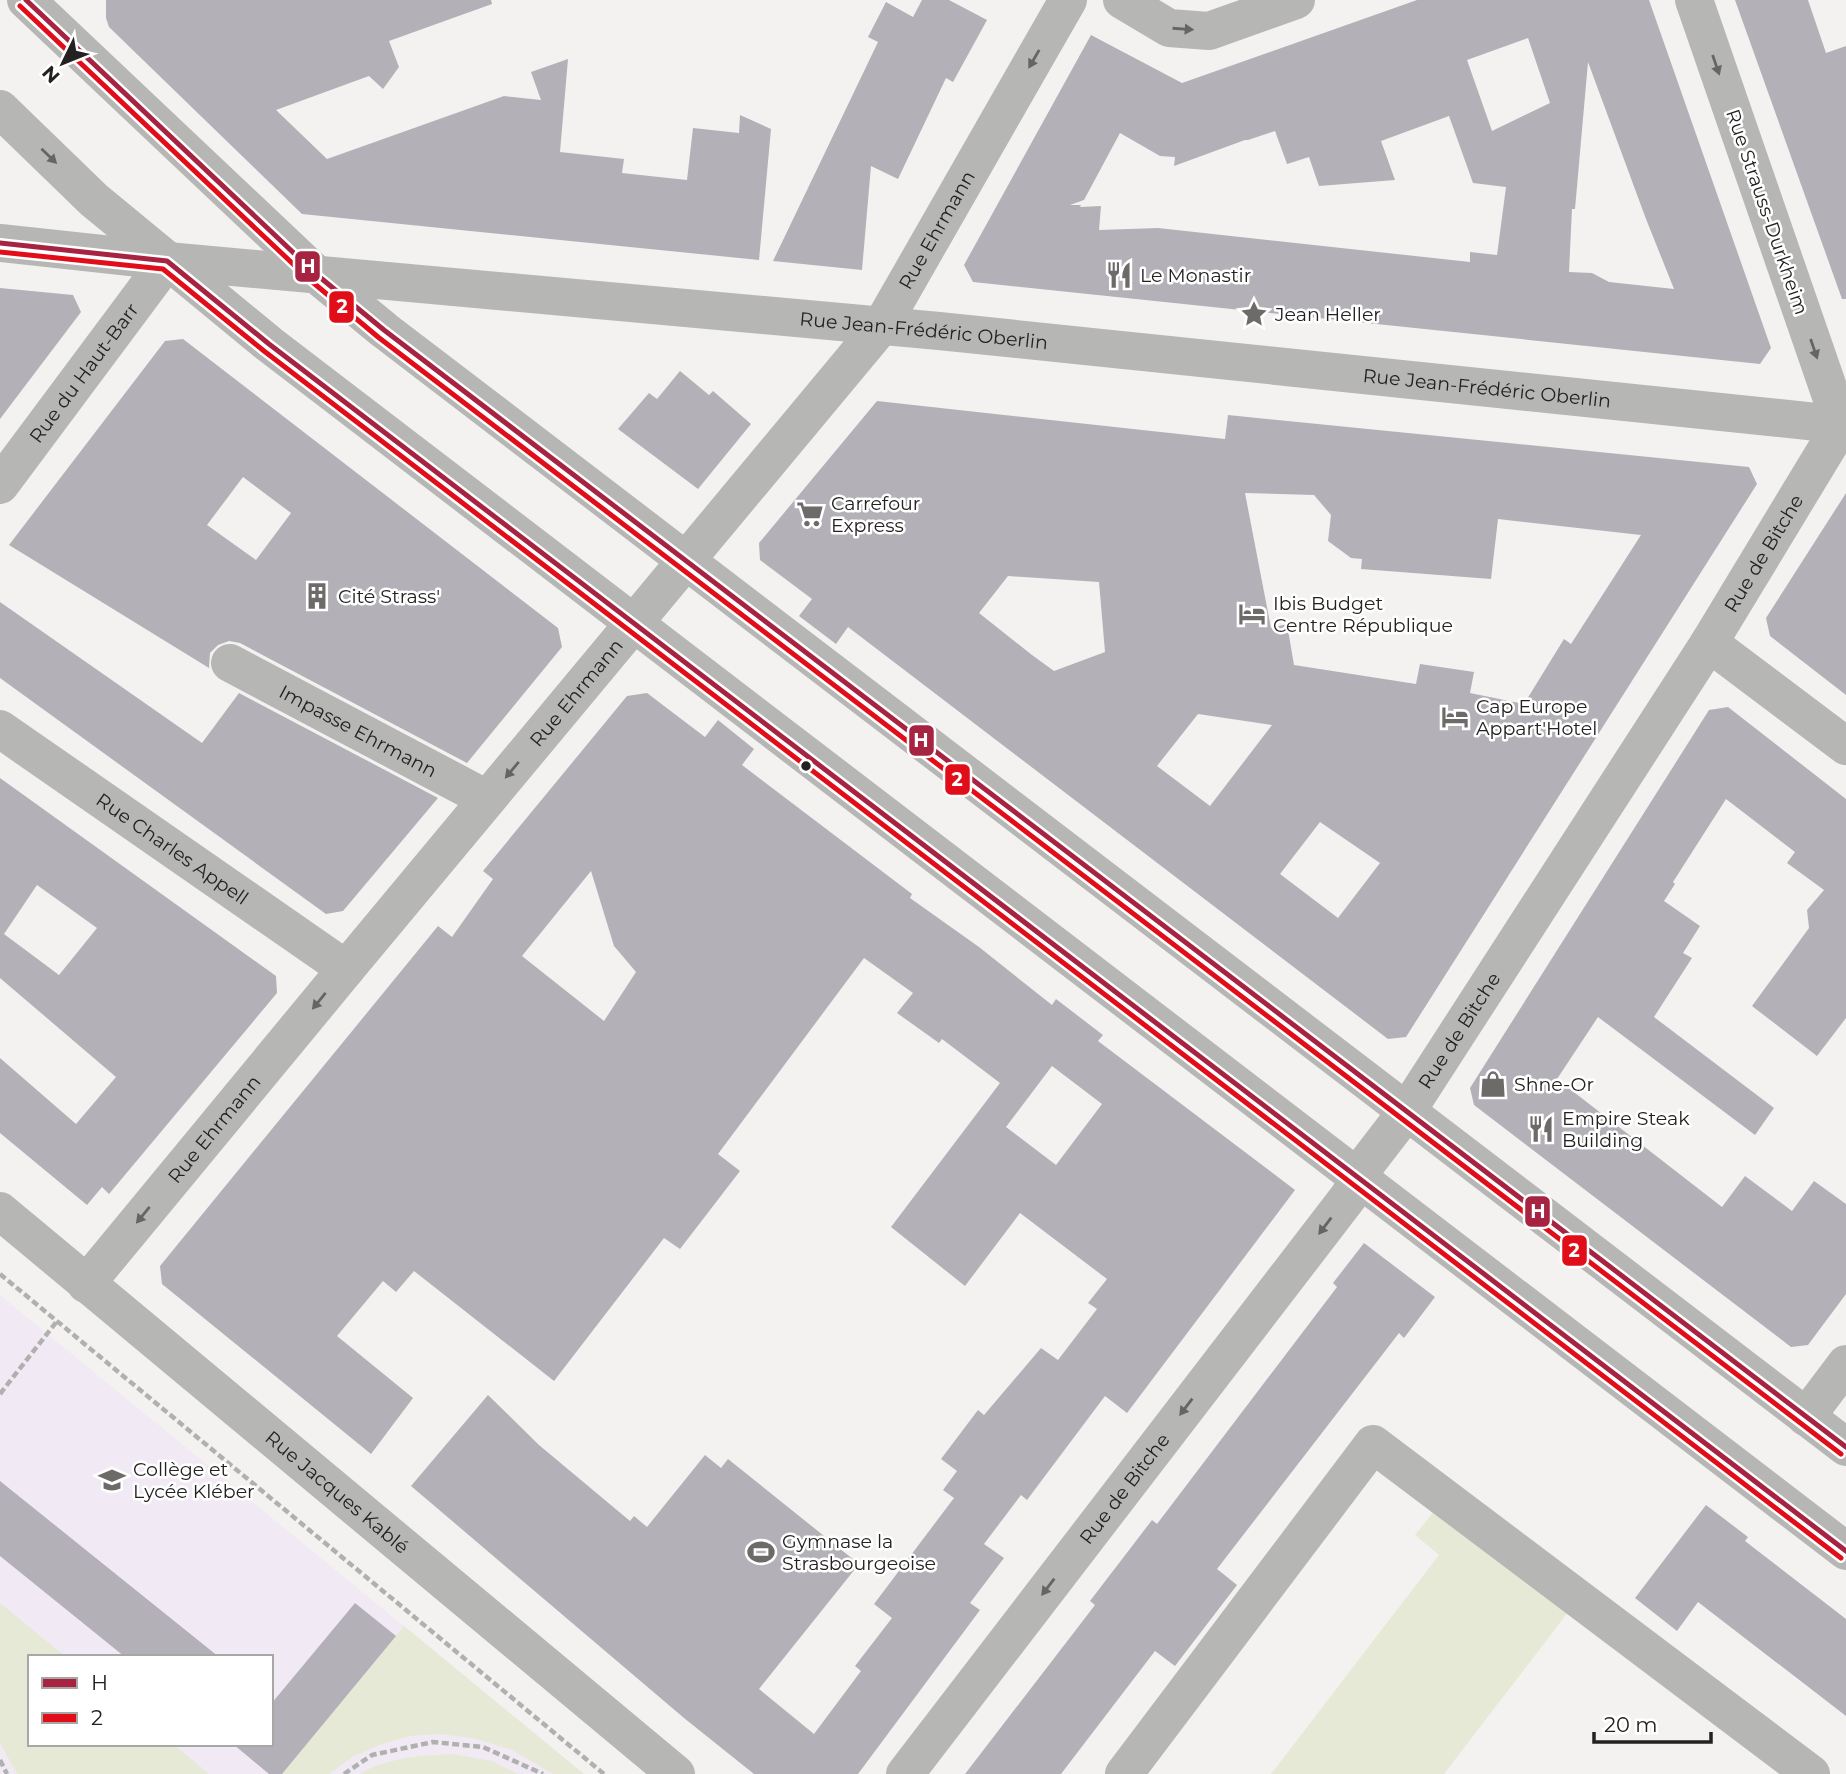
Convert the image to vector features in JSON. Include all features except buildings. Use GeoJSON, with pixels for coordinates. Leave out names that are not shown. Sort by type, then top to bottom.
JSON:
{"type":"FeatureCollection","features":[{"type":"Feature","properties":{"kind":"street"},"geometry":{"type":"LineString","coordinates":[[26,0],[316,274],[384,330],[1846,1447]]}},
{"type":"Feature","properties":{"kind":"street","name":"Rue Ehrmann"},"geometry":{"type":"LineString","coordinates":[[86,1284],[882,325],[1068,0]]}},
{"type":"Feature","properties":{"kind":"street"},"geometry":{"type":"LineString","coordinates":[[1122,0],[1169,28],[1209,31],[1296,0]]}},
{"type":"Feature","properties":{"kind":"street","name":"Rue Strauss-Durkheim"},"geometry":{"type":"LineString","coordinates":[[1694,0],[1844,425]]}},
{"type":"Feature","properties":{"kind":"street"},"geometry":{"type":"LineString","coordinates":[[0,109],[94,200],[268,344],[1846,1551]]}},
{"type":"Feature","properties":{"kind":"street","name":"Rue Jean-Frédéric Oberlin"},"geometry":{"type":"LineString","coordinates":[[0,243],[167,261],[882,325],[1844,425]]}},
{"type":"Feature","properties":{"kind":"street","name":"Rue du Haut-Barr"},"geometry":{"type":"LineString","coordinates":[[0,485],[167,261]]}},
{"type":"Feature","properties":{"kind":"street","name":"Rue de Bitche"},"geometry":{"type":"LineString","coordinates":[[905,1774],[1349,1196],[1358,1179],[1407,1111],[1709,643],[1844,425]]}},
{"type":"Feature","properties":{"kind":"street"},"geometry":{"type":"LineString","coordinates":[[1709,643],[1846,746]]}},
{"type":"Feature","properties":{"kind":"street","name":"Impasse Ehrmann"},"geometry":{"type":"LineString","coordinates":[[229,663],[487,799]]}},
{"type":"Feature","properties":{"kind":"street","name":"Rue Charles Appell"},"geometry":{"type":"LineString","coordinates":[[0,729],[346,969]]}},
{"type":"Feature","properties":{"kind":"street","name":"Rue Jacques Kablé"},"geometry":{"type":"LineString","coordinates":[[0,1211],[676,1774]]}},
{"type":"Feature","properties":{"kind":"street"},"geometry":{"type":"LineString","coordinates":[[1806,1417],[1846,1364]]}},
{"type":"Feature","properties":{"kind":"street"},"geometry":{"type":"LineString","coordinates":[[1124,1774],[1373,1444],[1811,1774]]}},
{"type":"Feature","properties":{"kind":"path"},"geometry":{"type":"LineString","coordinates":[[0,1274],[604,1774]]}},
{"type":"Feature","properties":{"kind":"path"},"geometry":{"type":"LineString","coordinates":[[0,1394],[57,1321]]}},
{"type":"Feature","properties":{"kind":"path"},"geometry":{"type":"LineString","coordinates":[[344,1774],[372,1755],[433,1742],[483,1746],[543,1774]]}},
{"type":"Feature","properties":{"kind":"path"},"geometry":{"type":"LineString","coordinates":[[0,1760],[8,1774]]}},
{"type":"Feature","properties":{"kind":"shaded area","name":"Collège et Lycée Kléber"},"geometry":{"type":"Polygon","coordinates":[[[0,1295],[584,1774],[0,1774],[0,1295]]]}},
{"type":"Feature","properties":{"kind":"green space"},"geometry":{"type":"Polygon","coordinates":[[[1439,1505],[1572,1607],[1444,1774],[1271,1774],[1439,1555],[1415,1535],[1439,1505]]]}},
{"type":"Feature","properties":{"kind":"green space"},"geometry":{"type":"Polygon","coordinates":[[[0,1603],[64,1655],[28,1655],[28,1746],[175,1746],[209,1774],[17,1774],[0,1743],[0,1603]]]}},
{"type":"Feature","properties":{"kind":"green space"},"geometry":{"type":"Polygon","coordinates":[[[404,1626],[584,1774],[553,1774],[512,1750],[473,1738],[439,1734],[409,1736],[380,1745],[352,1757],[329,1774],[282,1774],[404,1626]]]}},
{"type":"Feature","properties":{"kind":"green space"},"geometry":{"type":"Polygon","coordinates":[[[452,1754],[492,1761],[518,1774],[360,1774],[393,1761],[452,1754]]]}},
{"type":"Feature","properties":{"kind":"transit line","name":"H"},"geometry":{"type":"LineString","coordinates":[[26,0],[316,274],[384,330],[1846,1447]]}},
{"type":"Feature","properties":{"kind":"transit line","name":"2"},"geometry":{"type":"LineString","coordinates":[[20,6],[310,280],[378,337],[1841,1454]]}},
{"type":"Feature","properties":{"kind":"transit line","name":"H"},"geometry":{"type":"LineString","coordinates":[[0,243],[167,261],[269,344],[1846,1551]]}},
{"type":"Feature","properties":{"kind":"transit line","name":"2"},"geometry":{"type":"LineString","coordinates":[[0,252],[163,269],[264,351],[1841,1558]]}},
{"type":"Feature","properties":{"kind":"place","name":"Le Monastir"},"geometry":{"type":"Point","coordinates":[1119,275]}},
{"type":"Feature","properties":{"kind":"place","name":"Jean Heller"},"geometry":{"type":"Point","coordinates":[1254,314]}},
{"type":"Feature","properties":{"kind":"place","name":"Carrefour Express"},"geometry":{"type":"Point","coordinates":[810,514]}},
{"type":"Feature","properties":{"kind":"place","name":"Cité Strass'"},"geometry":{"type":"Point","coordinates":[317,596]}},
{"type":"Feature","properties":{"kind":"place","name":"Ibis Budget Centre République"},"geometry":{"type":"Point","coordinates":[1252,614]}},
{"type":"Feature","properties":{"kind":"place","name":"Cap Europe Appart'Hotel"},"geometry":{"type":"Point","coordinates":[1455,717]}},
{"type":"Feature","properties":{"kind":"place","name":"Shne-Or"},"geometry":{"type":"Point","coordinates":[1493,1084]}},
{"type":"Feature","properties":{"kind":"place","name":"Empire Steak Building"},"geometry":{"type":"Point","coordinates":[1541,1129]}},
{"type":"Feature","properties":{"kind":"place","name":"Collège et Lycée Kléber"},"geometry":{"type":"Point","coordinates":[112,1480]}},
{"type":"Feature","properties":{"kind":"place","name":"Gymnase la Strasbourgeoise"},"geometry":{"type":"Point","coordinates":[761,1552]}}]}
